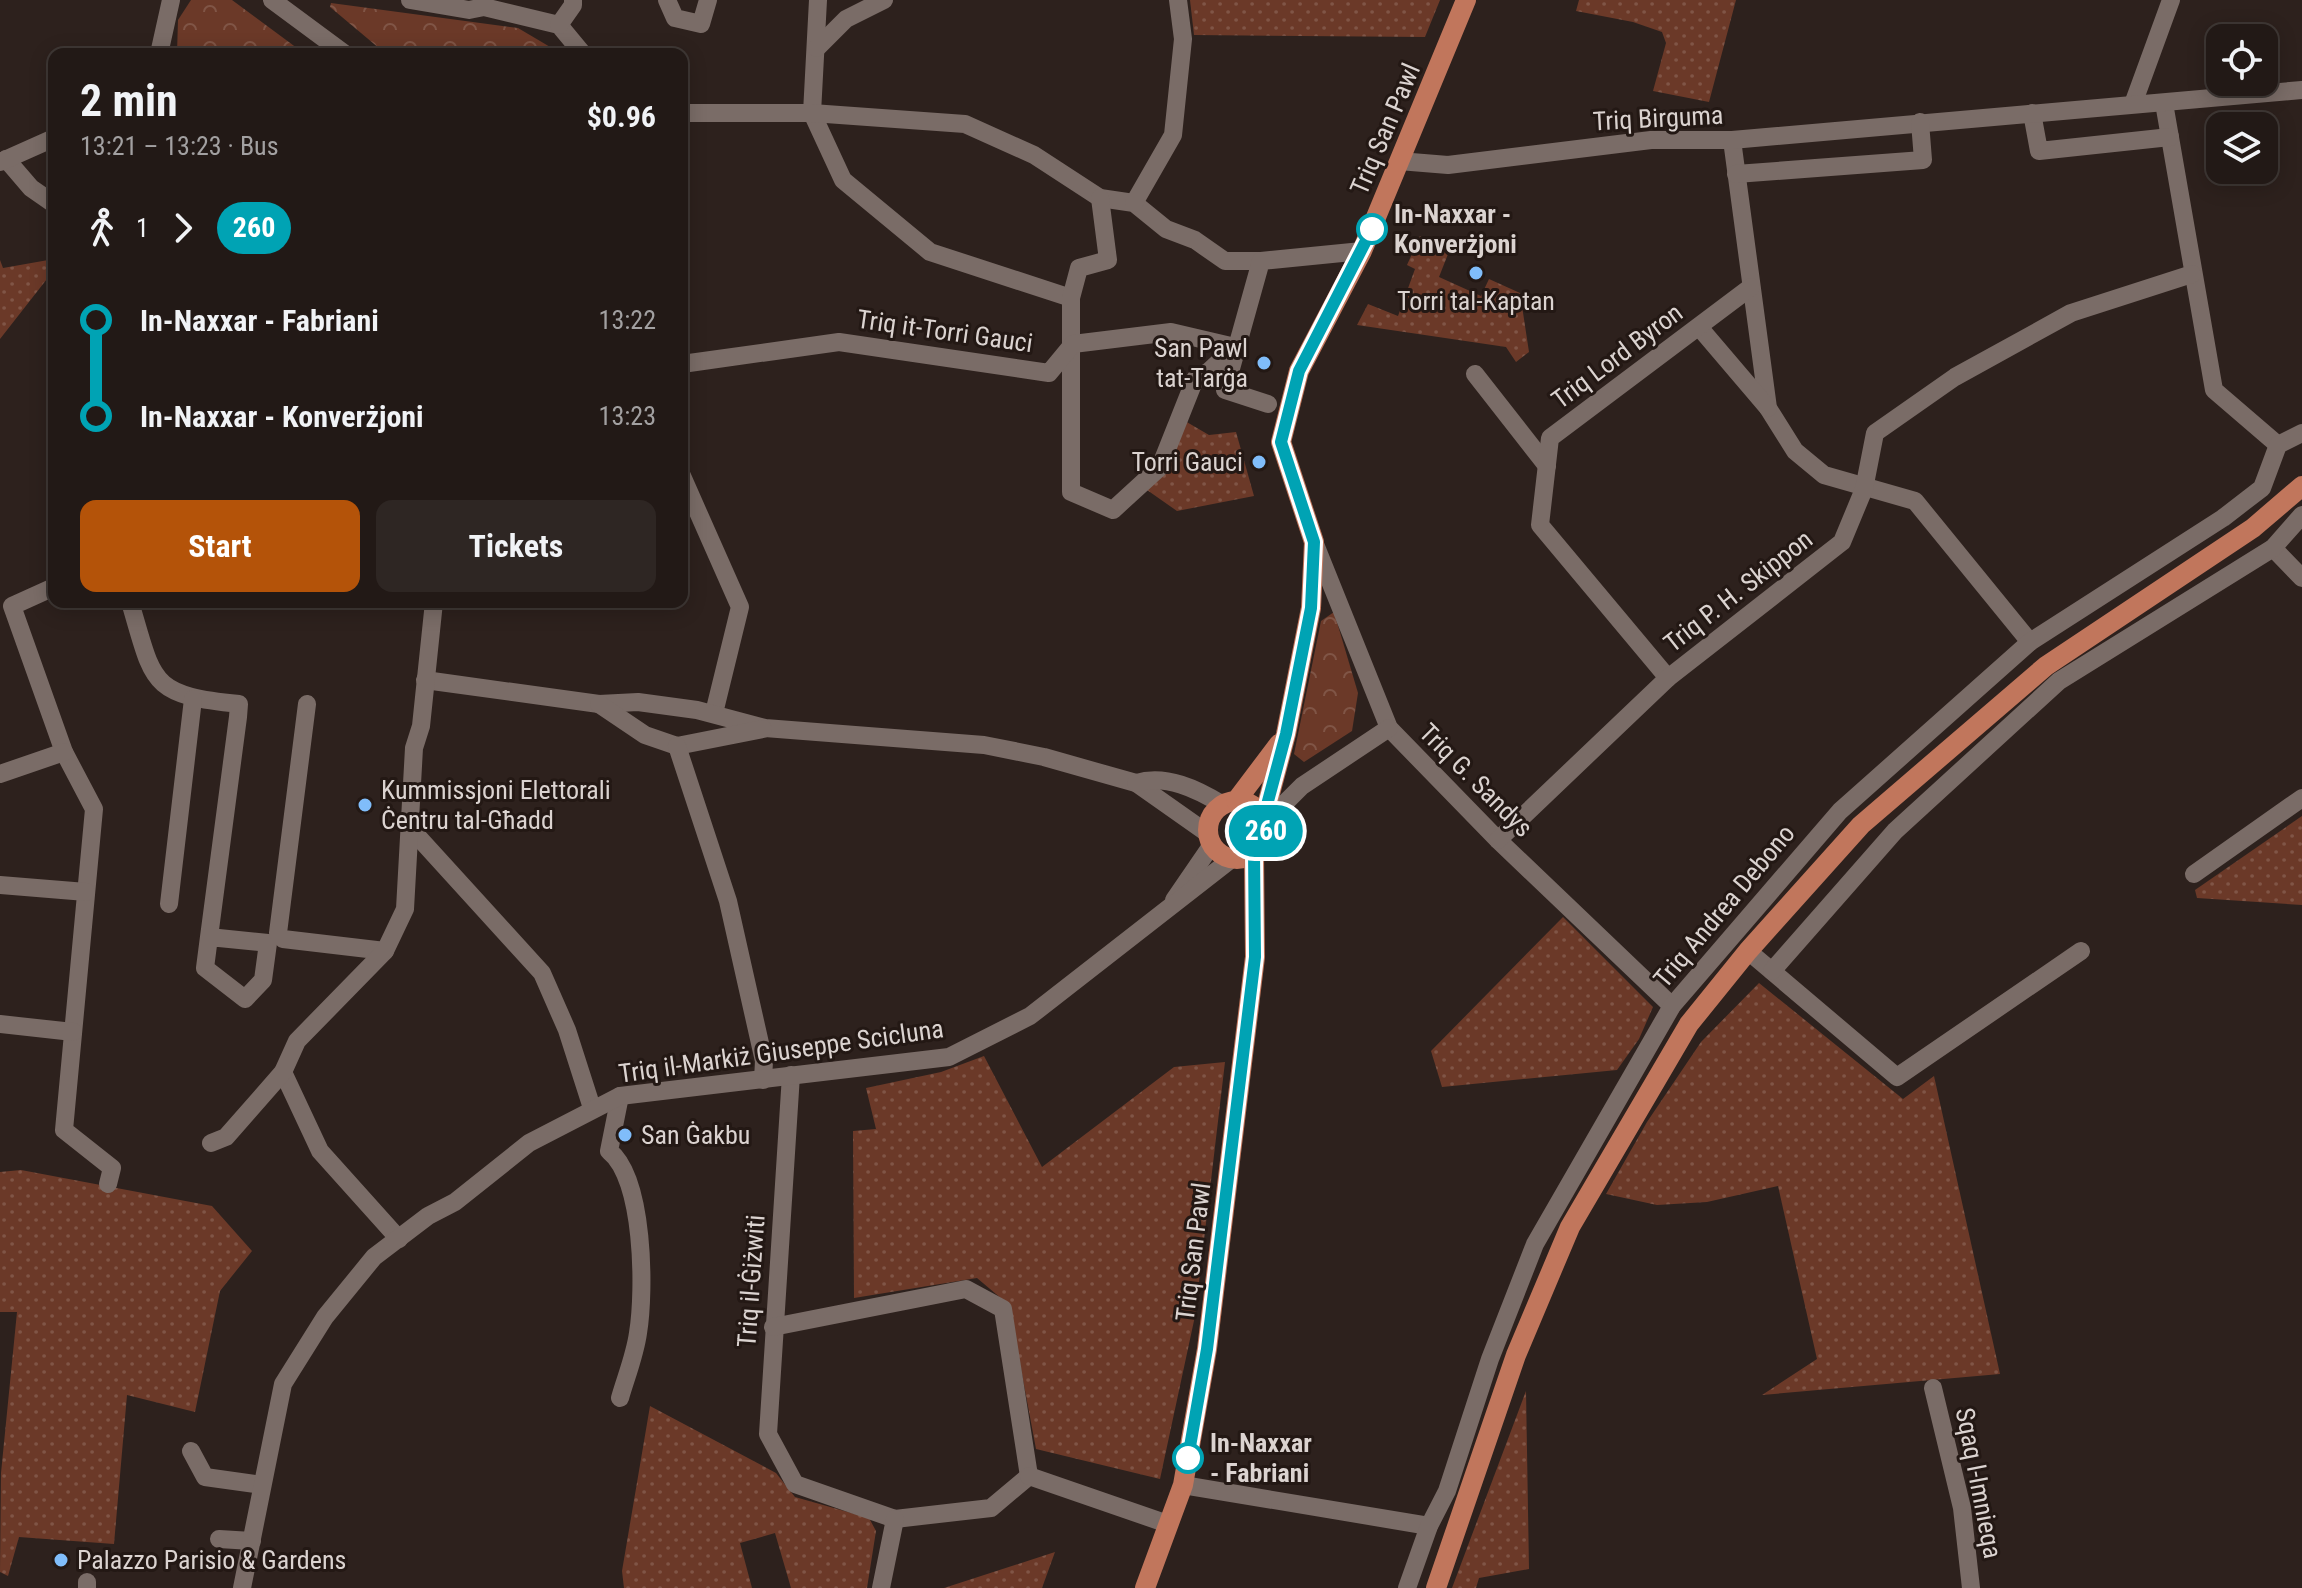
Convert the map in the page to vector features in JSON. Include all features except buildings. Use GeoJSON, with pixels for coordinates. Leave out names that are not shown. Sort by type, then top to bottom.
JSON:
{"type":"FeatureCollection","features":[{"type":"Feature","properties":{"kind":"main road","name":"Triq San Pawl"},"geometry":{"type":"LineString","coordinates":[[1145,1588],[1183,1485],[1211,1318],[1255,957],[1254,852],[1264,838],[1265,818],[1286,734],[1311,608],[1314,542],[1281,442],[1299,371],[1362,251],[1466,0]]}},
{"type":"Feature","properties":{"kind":"main road","name":"Triq Andrea Debono"},"geometry":{"type":"LineString","coordinates":[[1436,1588],[1516,1355],[1570,1227],[1689,1024],[1748,951],[1861,825],[2046,666],[2253,528],[2302,486]]}},
{"type":"Feature","properties":{"kind":"main road","name":"Triq San Pawl"},"geometry":{"type":"LineString","coordinates":[[1255,916],[1232,861],[1209,839],[1212,815],[1229,803],[1286,734]]}},
{"type":"Feature","properties":{"kind":"main road"},"geometry":{"type":"LineString","coordinates":[[1229,803],[1253,805],[1265,818]]}},
{"type":"Feature","properties":{"kind":"main road"},"geometry":{"type":"LineString","coordinates":[[1232,861],[1254,852]]}},
{"type":"Feature","properties":{"kind":"street"},"geometry":{"type":"LineString","coordinates":[[160,48],[171,0]]}},
{"type":"Feature","properties":{"kind":"street"},"geometry":{"type":"LineString","coordinates":[[272,0],[337,48]]}},
{"type":"Feature","properties":{"kind":"street"},"geometry":{"type":"LineString","coordinates":[[410,0],[469,10],[484,7],[559,25],[578,48]]}},
{"type":"Feature","properties":{"kind":"street"},"geometry":{"type":"LineString","coordinates":[[559,25],[573,5],[573,0]]}},
{"type":"Feature","properties":{"kind":"street"},"geometry":{"type":"LineString","coordinates":[[667,0],[675,18],[701,24],[708,0]]}},
{"type":"Feature","properties":{"kind":"street"},"geometry":{"type":"LineString","coordinates":[[821,0],[846,19]]}},
{"type":"Feature","properties":{"kind":"street"},"geometry":{"type":"LineString","coordinates":[[821,0],[812,113],[843,180],[930,252],[1071,298]]}},
{"type":"Feature","properties":{"kind":"street"},"geometry":{"type":"LineString","coordinates":[[817,48],[846,19],[884,0]]}},
{"type":"Feature","properties":{"kind":"street"},"geometry":{"type":"LineString","coordinates":[[1134,203],[1173,135],[1183,39],[1178,0]]}},
{"type":"Feature","properties":{"kind":"street"},"geometry":{"type":"LineString","coordinates":[[2133,104],[2171,0]]}},
{"type":"Feature","properties":{"kind":"street","name":"Triq Birguma"},"geometry":{"type":"LineString","coordinates":[[1399,161],[1448,165],[1651,140],[1732,140],[2302,90]]}},
{"type":"Feature","properties":{"kind":"street"},"geometry":{"type":"LineString","coordinates":[[2164,103],[2214,390],[2278,445],[2302,433]]}},
{"type":"Feature","properties":{"kind":"street"},"geometry":{"type":"LineString","coordinates":[[688,113],[812,113],[965,124],[1034,155],[1100,198],[1134,203],[1166,229],[1195,240],[1225,261],[1261,261],[1362,251]]}},
{"type":"Feature","properties":{"kind":"street"},"geometry":{"type":"LineString","coordinates":[[2032,113],[2039,151],[2170,137]]}},
{"type":"Feature","properties":{"kind":"street"},"geometry":{"type":"LineString","coordinates":[[1736,174],[1923,160],[1920,122]]}},
{"type":"Feature","properties":{"kind":"street"},"geometry":{"type":"LineString","coordinates":[[1732,140],[1768,408]]}},
{"type":"Feature","properties":{"kind":"street"},"geometry":{"type":"LineString","coordinates":[[48,141],[3,160],[31,188],[48,200]]}},
{"type":"Feature","properties":{"kind":"street"},"geometry":{"type":"LineString","coordinates":[[1100,198],[1108,260],[1079,268],[1071,298],[1071,492],[1113,510],[1160,467],[1195,379],[1208,372],[1235,347]]}},
{"type":"Feature","properties":{"kind":"street"},"geometry":{"type":"LineString","coordinates":[[1261,261],[1225,390],[1268,404]]}},
{"type":"Feature","properties":{"kind":"street","name":"Triq P. H. Skippon"},"geometry":{"type":"LineString","coordinates":[[1498,840],[1668,678],[1842,542],[1864,489],[1875,433],[1955,377],[2071,313],[2192,274]]}},
{"type":"Feature","properties":{"kind":"street","name":"Triq Lord Byron"},"geometry":{"type":"LineString","coordinates":[[1668,678],[1540,525],[1550,438],[1751,287]]}},
{"type":"Feature","properties":{"kind":"street"},"geometry":{"type":"LineString","coordinates":[[1699,327],[1768,408],[1806,463],[1824,475],[1864,489],[1915,501],[2030,642]]}},
{"type":"Feature","properties":{"kind":"street"},"geometry":{"type":"LineString","coordinates":[[1073,344],[1171,332],[1235,347]]}},
{"type":"Feature","properties":{"kind":"street","name":"Triq it-Torri Gauci"},"geometry":{"type":"LineString","coordinates":[[688,363],[839,342],[1049,373],[1073,344]]}},
{"type":"Feature","properties":{"kind":"street"},"geometry":{"type":"LineString","coordinates":[[1475,374],[1547,466]]}},
{"type":"Feature","properties":{"kind":"street","name":"Triq Andrea Debono"},"geometry":{"type":"LineString","coordinates":[[1407,1588],[1429,1526],[1447,1491],[1490,1359],[1535,1244],[1672,1006],[1840,811],[2030,642],[2223,518],[2262,488],[2278,445]]}},
{"type":"Feature","properties":{"kind":"street"},"geometry":{"type":"LineString","coordinates":[[688,490],[740,607],[714,713]]}},
{"type":"Feature","properties":{"kind":"street"},"geometry":{"type":"LineString","coordinates":[[1772,971],[1895,831],[2059,681],[2273,548],[2302,515]]}},
{"type":"Feature","properties":{"kind":"street","name":"Triq G. Sandys"},"geometry":{"type":"LineString","coordinates":[[1314,542],[1389,728],[1498,840],[1672,1006]]}},
{"type":"Feature","properties":{"kind":"street"},"geometry":{"type":"LineString","coordinates":[[2273,548],[2302,578]]}},
{"type":"Feature","properties":{"kind":"street"},"geometry":{"type":"LineString","coordinates":[[48,589],[6,600],[64,752],[94,809],[64,1130],[112,1168],[108,1184]]}},
{"type":"Feature","properties":{"kind":"street"},"geometry":{"type":"LineString","coordinates":[[132,608],[151,672],[179,695],[239,704],[209,937]]}},
{"type":"Feature","properties":{"kind":"street"},"geometry":{"type":"LineString","coordinates":[[211,1143],[226,1137],[283,1072],[297,1041],[385,951],[405,909],[414,748],[421,726],[433,608]]}},
{"type":"Feature","properties":{"kind":"street"},"geometry":{"type":"LineString","coordinates":[[425,680],[599,704],[638,702],[714,713],[765,728],[984,745],[1044,757],[1136,783],[1209,839]]}},
{"type":"Feature","properties":{"kind":"street"},"geometry":{"type":"LineString","coordinates":[[169,904],[193,699]]}},
{"type":"Feature","properties":{"kind":"street"},"geometry":{"type":"LineString","coordinates":[[307,704],[278,933],[283,939],[385,951]]}},
{"type":"Feature","properties":{"kind":"street"},"geometry":{"type":"LineString","coordinates":[[599,704],[645,735],[677,746],[765,728]]}},
{"type":"Feature","properties":{"kind":"street"},"geometry":{"type":"LineString","coordinates":[[1265,818],[1302,786],[1389,728]]}},
{"type":"Feature","properties":{"kind":"street"},"geometry":{"type":"LineString","coordinates":[[677,746],[728,901],[764,1061],[763,1080]]}},
{"type":"Feature","properties":{"kind":"street"},"geometry":{"type":"LineString","coordinates":[[0,774],[64,752]]}},
{"type":"Feature","properties":{"kind":"street"},"geometry":{"type":"LineString","coordinates":[[1136,783],[1150,779],[1169,782],[1229,803]]}},
{"type":"Feature","properties":{"kind":"street"},"geometry":{"type":"LineString","coordinates":[[2194,874],[2302,798]]}},
{"type":"Feature","properties":{"kind":"street"},"geometry":{"type":"LineString","coordinates":[[410,828],[542,973],[567,1030],[592,1108]]}},
{"type":"Feature","properties":{"kind":"street","name":"Triq il-Markiż Giuseppe Scicluna"},"geometry":{"type":"LineString","coordinates":[[1174,900],[1209,839]]}},
{"type":"Feature","properties":{"kind":"street","name":"Triq il-Markiż Giuseppe Scicluna"},"geometry":{"type":"LineString","coordinates":[[242,1588],[283,1384],[316,1314],[374,1257],[455,1202],[529,1143],[620,1096],[949,1057],[1030,1016],[1174,900],[1190,894],[1232,861]]}},
{"type":"Feature","properties":{"kind":"street"},"geometry":{"type":"LineString","coordinates":[[0,885],[86,892]]}},
{"type":"Feature","properties":{"kind":"street"},"geometry":{"type":"LineString","coordinates":[[1748,951],[1897,1077],[2081,951]]}},
{"type":"Feature","properties":{"kind":"street"},"geometry":{"type":"LineString","coordinates":[[0,1024],[73,1032]]}},
{"type":"Feature","properties":{"kind":"street"},"geometry":{"type":"LineString","coordinates":[[283,1072],[320,1151],[399,1239]]}},
{"type":"Feature","properties":{"kind":"street","name":"Triq il-Ġiżwiti"},"geometry":{"type":"LineString","coordinates":[[791,1075],[768,1434],[795,1484],[895,1519]]}},
{"type":"Feature","properties":{"kind":"street"},"geometry":{"type":"LineString","coordinates":[[620,1096],[609,1151],[621,1160],[640,1225],[638,1332],[620,1398]]}},
{"type":"Feature","properties":{"kind":"street"},"geometry":{"type":"LineString","coordinates":[[773,1327],[966,1289],[1003,1309],[1029,1476]]}},
{"type":"Feature","properties":{"kind":"street","name":"Sqaq l-Imnieqa"},"geometry":{"type":"LineString","coordinates":[[1933,1388],[1962,1508],[1971,1588]]}},
{"type":"Feature","properties":{"kind":"street"},"geometry":{"type":"LineString","coordinates":[[191,1451],[205,1477],[262,1485]]}},
{"type":"Feature","properties":{"kind":"street"},"geometry":{"type":"LineString","coordinates":[[881,1588],[895,1519],[991,1508],[1029,1476]]}},
{"type":"Feature","properties":{"kind":"street"},"geometry":{"type":"LineString","coordinates":[[1029,1476],[1168,1524]]}},
{"type":"Feature","properties":{"kind":"street"},"geometry":{"type":"LineString","coordinates":[[1183,1485],[1429,1526]]}},
{"type":"Feature","properties":{"kind":"street"},"geometry":{"type":"LineString","coordinates":[[219,1539],[252,1541]]}},
{"type":"Feature","properties":{"kind":"green space"},"geometry":{"type":"Polygon","coordinates":[[[191,0],[232,0],[297,48],[177,48],[178,20],[191,0]]]}},
{"type":"Feature","properties":{"kind":"green space"},"geometry":{"type":"Polygon","coordinates":[[[1190,0],[1440,0],[1425,37],[1194,35],[1190,0]]]}},
{"type":"Feature","properties":{"kind":"green space"},"geometry":{"type":"Polygon","coordinates":[[[1579,0],[1736,0],[1709,102],[1653,91],[1666,43],[1662,32],[1633,22],[1576,11],[1579,0]]]}},
{"type":"Feature","properties":{"kind":"green space"},"geometry":{"type":"Polygon","coordinates":[[[331,3],[518,28],[552,48],[379,48],[330,7],[331,3]]]}},
{"type":"Feature","properties":{"kind":"green space"},"geometry":{"type":"Polygon","coordinates":[[[1420,236],[1450,249],[1439,277],[1481,296],[1489,279],[1520,293],[1529,352],[1516,362],[1506,347],[1357,325],[1368,304],[1398,316],[1415,269],[1407,265],[1420,236]]]}},
{"type":"Feature","properties":{"kind":"green space"},"geometry":{"type":"Polygon","coordinates":[[[0,260],[3,268],[48,260],[48,278],[0,339],[0,260]]]}},
{"type":"Feature","properties":{"kind":"green space"},"geometry":{"type":"Polygon","coordinates":[[[1185,421],[1209,435],[1236,432],[1254,496],[1177,511],[1147,490],[1185,421]]]}},
{"type":"Feature","properties":{"kind":"green space"},"geometry":{"type":"Polygon","coordinates":[[[1334,612],[1358,693],[1352,731],[1304,762],[1294,754],[1321,621],[1334,612]]]}},
{"type":"Feature","properties":{"kind":"green space"},"geometry":{"type":"Polygon","coordinates":[[[2302,816],[2302,905],[2197,898],[2195,890],[2302,816]]]}},
{"type":"Feature","properties":{"kind":"green space"},"geometry":{"type":"Polygon","coordinates":[[[1563,917],[1653,1007],[1639,1039],[1617,1070],[1442,1087],[1431,1051],[1563,917]]]}},
{"type":"Feature","properties":{"kind":"green space"},"geometry":{"type":"Polygon","coordinates":[[[1759,983],[1903,1099],[1934,1076],[2000,1374],[1762,1395],[1817,1359],[1778,1186],[1707,1202],[1657,1205],[1606,1194],[1647,1122],[1701,1042],[1759,983]]]}},
{"type":"Feature","properties":{"kind":"green space"},"geometry":{"type":"Polygon","coordinates":[[[984,1056],[1042,1167],[1174,1067],[1225,1062],[1195,1316],[1160,1479],[1036,1449],[1009,1305],[977,1278],[854,1298],[853,1131],[876,1129],[866,1088],[941,1072],[984,1056]]]}},
{"type":"Feature","properties":{"kind":"green space","name":"Palazzo Parisio & Gardens"},"geometry":{"type":"Polygon","coordinates":[[[21,1170],[212,1206],[252,1251],[220,1291],[195,1412],[127,1395],[114,1544],[19,1537],[8,1576],[0,1572],[1,1473],[17,1312],[0,1312],[0,1172],[21,1170]]]}},
{"type":"Feature","properties":{"kind":"green space"},"geometry":{"type":"Polygon","coordinates":[[[1526,1391],[1529,1569],[1479,1578],[1476,1588],[1452,1588],[1526,1391]]]}},
{"type":"Feature","properties":{"kind":"green space"},"geometry":{"type":"Polygon","coordinates":[[[650,1406],[776,1473],[795,1497],[869,1518],[876,1531],[867,1588],[791,1588],[775,1533],[740,1543],[752,1588],[624,1588],[622,1571],[650,1406]]]}},
{"type":"Feature","properties":{"kind":"green space"},"geometry":{"type":"Polygon","coordinates":[[[1055,1552],[1042,1588],[944,1588],[1055,1552]]]}},
{"type":"Feature","properties":{"kind":"bus line","name":"260"},"geometry":{"type":"LineString","coordinates":[[1188,1458],[1207,1349],[1255,957],[1254,852],[1267,828],[1264,816],[1286,734],[1311,608],[1314,542],[1281,442],[1299,371],[1372,229]]}},
{"type":"Feature","properties":{"kind":"place","name":"In-Naxxar - Konverżjoni"},"geometry":{"type":"Point","coordinates":[1372,229]}},
{"type":"Feature","properties":{"kind":"place","name":"Torri tal-Kaptan"},"geometry":{"type":"Point","coordinates":[1476,273]}},
{"type":"Feature","properties":{"kind":"place","name":"San Pawl tat-Tarġa"},"geometry":{"type":"Point","coordinates":[1264,363]}},
{"type":"Feature","properties":{"kind":"place","name":"Torri Gauci"},"geometry":{"type":"Point","coordinates":[1259,462]}},
{"type":"Feature","properties":{"kind":"place","name":"Kummissjoni Elettorali Ċentru tal-Għadd"},"geometry":{"type":"Point","coordinates":[365,805]}},
{"type":"Feature","properties":{"kind":"place","name":"San Ġakbu"},"geometry":{"type":"Point","coordinates":[625,1135]}},
{"type":"Feature","properties":{"kind":"place","name":"In-Naxxar - Fabriani"},"geometry":{"type":"Point","coordinates":[1188,1458]}},
{"type":"Feature","properties":{"kind":"place","name":"Palazzo Parisio & Gardens"},"geometry":{"type":"Point","coordinates":[61,1560]}}]}
